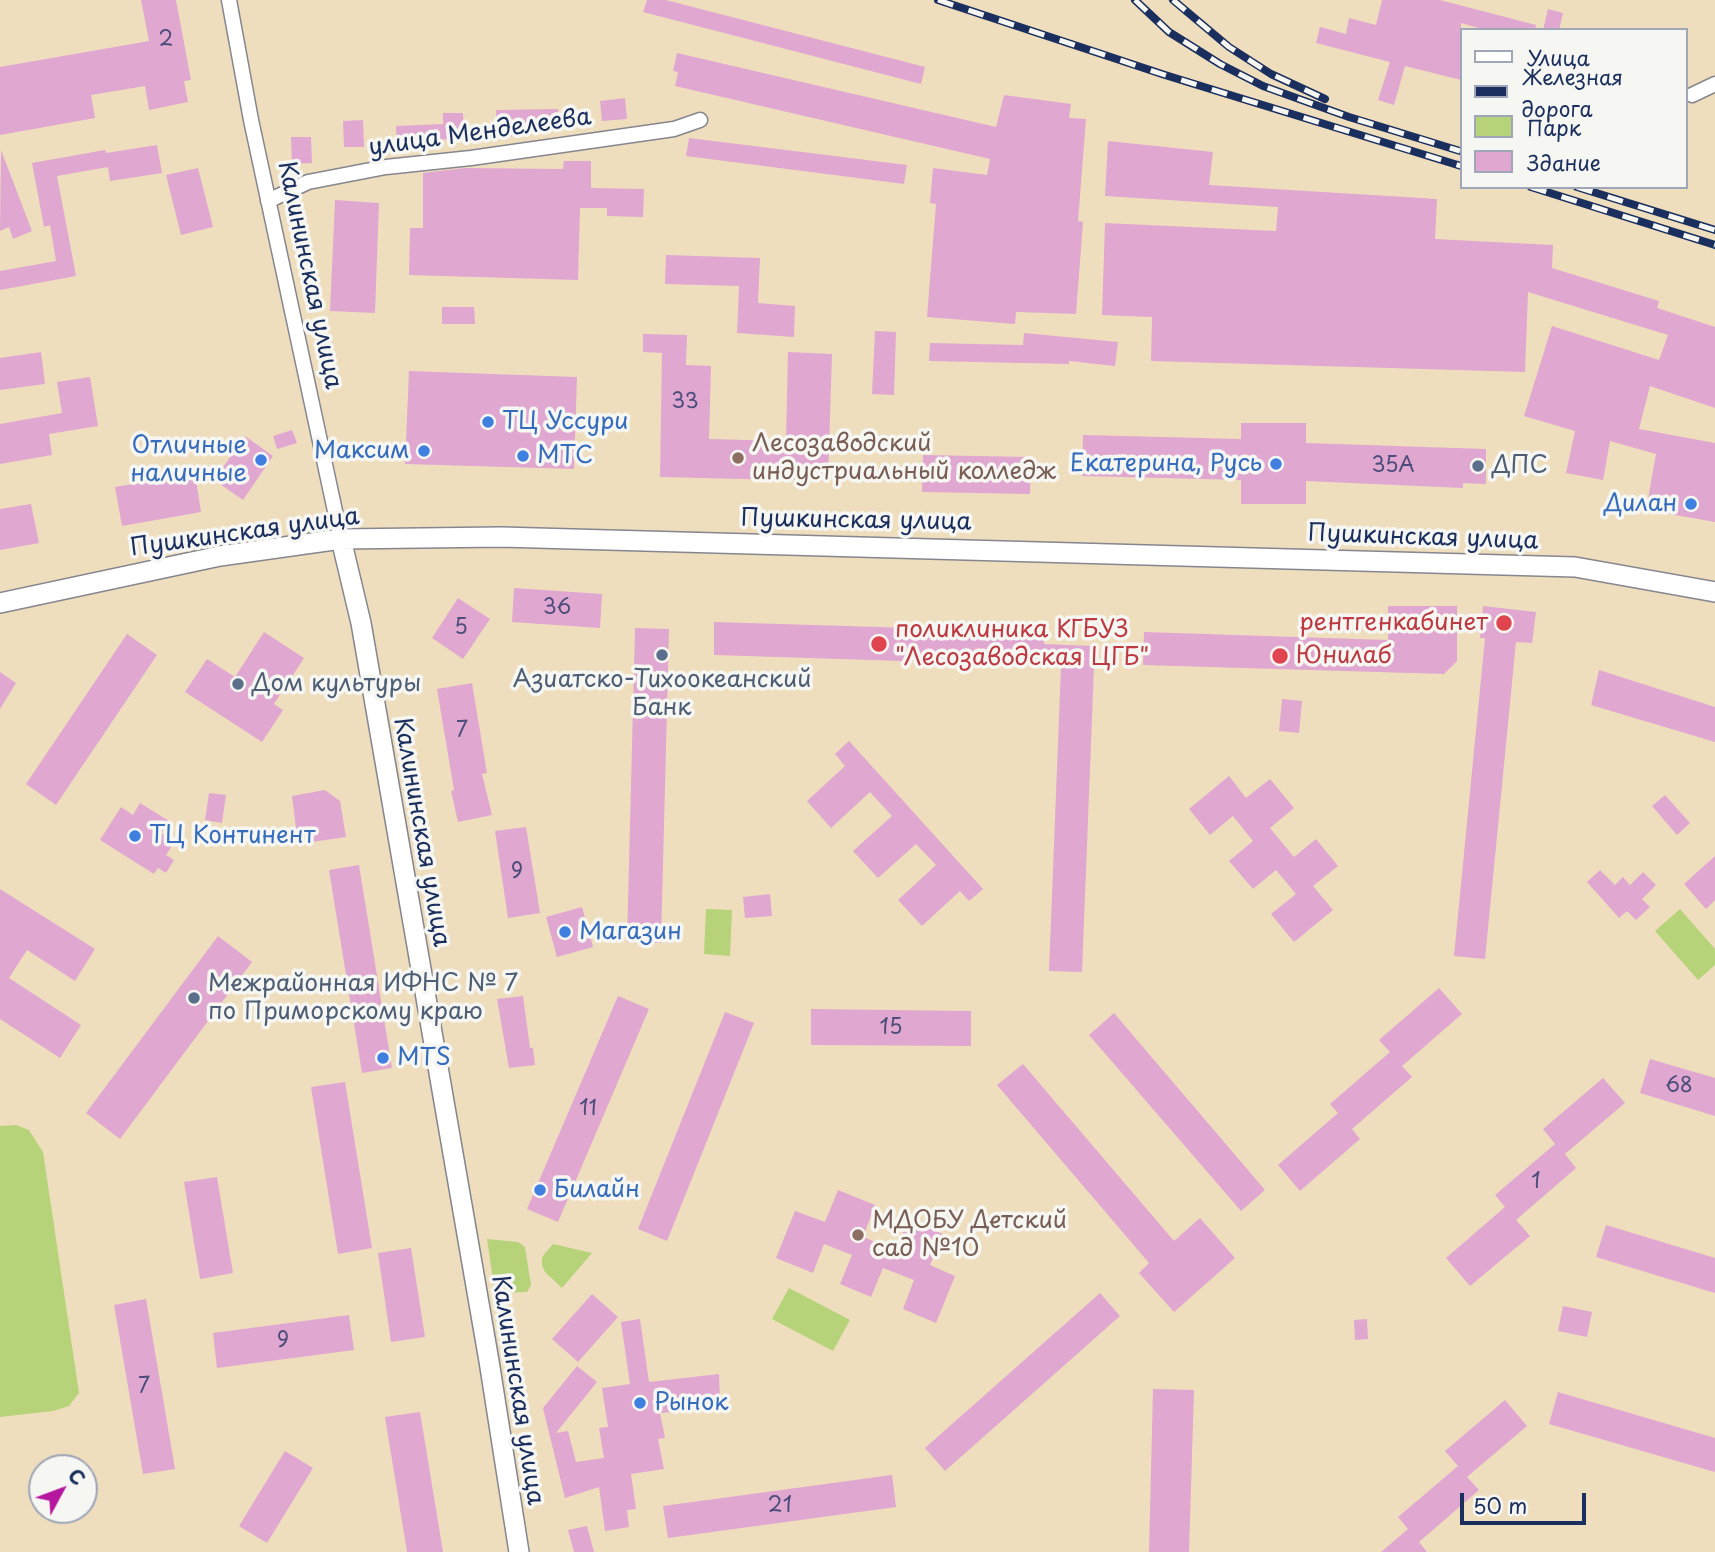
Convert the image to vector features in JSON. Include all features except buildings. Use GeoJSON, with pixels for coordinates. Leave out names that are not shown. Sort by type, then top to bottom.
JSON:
{"type":"FeatureCollection","features":[{"type":"Feature","properties":{"kind":"main road","name":"Пушкинская улица"},"geometry":{"type":"LineString","coordinates":[[0,603],[220,556],[341,539],[597,538],[1575,567],[1715,592]]}},
{"type":"Feature","properties":{"kind":"main road","name":"Калининская улица"},"geometry":{"type":"LineString","coordinates":[[341,539],[361,623],[519,1552]]}},
{"type":"Feature","properties":{"kind":"street","name":"Калининская улица"},"geometry":{"type":"LineString","coordinates":[[229,0],[268,201],[341,539]]}},
{"type":"Feature","properties":{"kind":"street"},"geometry":{"type":"LineString","coordinates":[[1692,95],[1715,85]]}},
{"type":"Feature","properties":{"kind":"street","name":"улица Менделеева"},"geometry":{"type":"LineString","coordinates":[[268,201],[308,182],[386,167],[674,130],[699,120]]}},
{"type":"Feature","properties":{"kind":"green space"},"geometry":{"type":"Polygon","coordinates":[[[706,909],[732,910],[730,956],[704,954],[706,909]]]}},
{"type":"Feature","properties":{"kind":"green space"},"geometry":{"type":"Polygon","coordinates":[[[1680,909],[1715,949],[1715,965],[1698,980],[1655,931],[1680,909]]]}},
{"type":"Feature","properties":{"kind":"green space"},"geometry":{"type":"Polygon","coordinates":[[[16,1125],[29,1130],[43,1152],[79,1393],[69,1406],[53,1411],[0,1417],[0,1126],[16,1125]]]}},
{"type":"Feature","properties":{"kind":"green space"},"geometry":{"type":"Polygon","coordinates":[[[487,1239],[518,1242],[525,1247],[531,1285],[527,1292],[495,1293],[487,1239]]]}},
{"type":"Feature","properties":{"kind":"green space"},"geometry":{"type":"Polygon","coordinates":[[[553,1244],[592,1253],[562,1288],[545,1272],[542,1265],[542,1257],[553,1244]]]}},
{"type":"Feature","properties":{"kind":"green space"},"geometry":{"type":"Polygon","coordinates":[[[789,1288],[850,1320],[833,1351],[772,1319],[789,1288]]]}},
{"type":"Feature","properties":{"kind":"railway"},"geometry":{"type":"LineString","coordinates":[[938,0],[1165,75],[1460,166]]}},
{"type":"Feature","properties":{"kind":"railway"},"geometry":{"type":"LineString","coordinates":[[1135,0],[1169,32],[1220,64],[1263,86],[1349,117],[1460,151]]}},
{"type":"Feature","properties":{"kind":"railway"},"geometry":{"type":"LineString","coordinates":[[1173,0],[1229,47],[1271,74],[1325,99]]}},
{"type":"Feature","properties":{"kind":"railway"},"geometry":{"type":"LineString","coordinates":[[1537,189],[1715,245]]}},
{"type":"Feature","properties":{"kind":"railway"},"geometry":{"type":"LineString","coordinates":[[1583,189],[1715,230]]}},
{"type":"Feature","properties":{"kind":"place","name":"ТЦ Уссури"},"geometry":{"type":"Point","coordinates":[488,422]}},
{"type":"Feature","properties":{"kind":"place","name":"Максим"},"geometry":{"type":"Point","coordinates":[424,451]}},
{"type":"Feature","properties":{"kind":"place","name":"МТС"},"geometry":{"type":"Point","coordinates":[523,456]}},
{"type":"Feature","properties":{"kind":"place","name":"Лесозаводский индустриальный колледж"},"geometry":{"type":"Point","coordinates":[738,458]}},
{"type":"Feature","properties":{"kind":"place","name":"Отличные наличные"},"geometry":{"type":"Point","coordinates":[261,460]}},
{"type":"Feature","properties":{"kind":"place","name":"Екатерина, Русь"},"geometry":{"type":"Point","coordinates":[1276,464]}},
{"type":"Feature","properties":{"kind":"place","name":"ДПС"},"geometry":{"type":"Point","coordinates":[1478,466]}},
{"type":"Feature","properties":{"kind":"place","name":"Дилан"},"geometry":{"type":"Point","coordinates":[1691,504]}},
{"type":"Feature","properties":{"kind":"place","name":"рентгенкабинет"},"geometry":{"type":"Point","coordinates":[1504,623]}},
{"type":"Feature","properties":{"kind":"place","name":"поликлиника КГБУЗ \"Лесозаводская ЦГБ\""},"geometry":{"type":"Point","coordinates":[879,644]}},
{"type":"Feature","properties":{"kind":"place","name":"Азиатско-Тихоокеанский Банк"},"geometry":{"type":"Point","coordinates":[662,655]}},
{"type":"Feature","properties":{"kind":"place","name":"Юнилаб"},"geometry":{"type":"Point","coordinates":[1280,656]}},
{"type":"Feature","properties":{"kind":"place","name":"Дом культуры"},"geometry":{"type":"Point","coordinates":[238,684]}},
{"type":"Feature","properties":{"kind":"place","name":"ТЦ Континент"},"geometry":{"type":"Point","coordinates":[135,836]}},
{"type":"Feature","properties":{"kind":"place","name":"Магазин"},"geometry":{"type":"Point","coordinates":[565,932]}},
{"type":"Feature","properties":{"kind":"place","name":"Межрайонная ИФНС № 7 по Приморскому краю"},"geometry":{"type":"Point","coordinates":[194,998]}},
{"type":"Feature","properties":{"kind":"place","name":"MTS"},"geometry":{"type":"Point","coordinates":[383,1058]}},
{"type":"Feature","properties":{"kind":"place","name":"Билайн"},"geometry":{"type":"Point","coordinates":[540,1190]}},
{"type":"Feature","properties":{"kind":"place","name":"МДОБУ Детский сад №10"},"geometry":{"type":"Point","coordinates":[858,1235]}},
{"type":"Feature","properties":{"kind":"place","name":"Рынок"},"geometry":{"type":"Point","coordinates":[640,1403]}}]}
